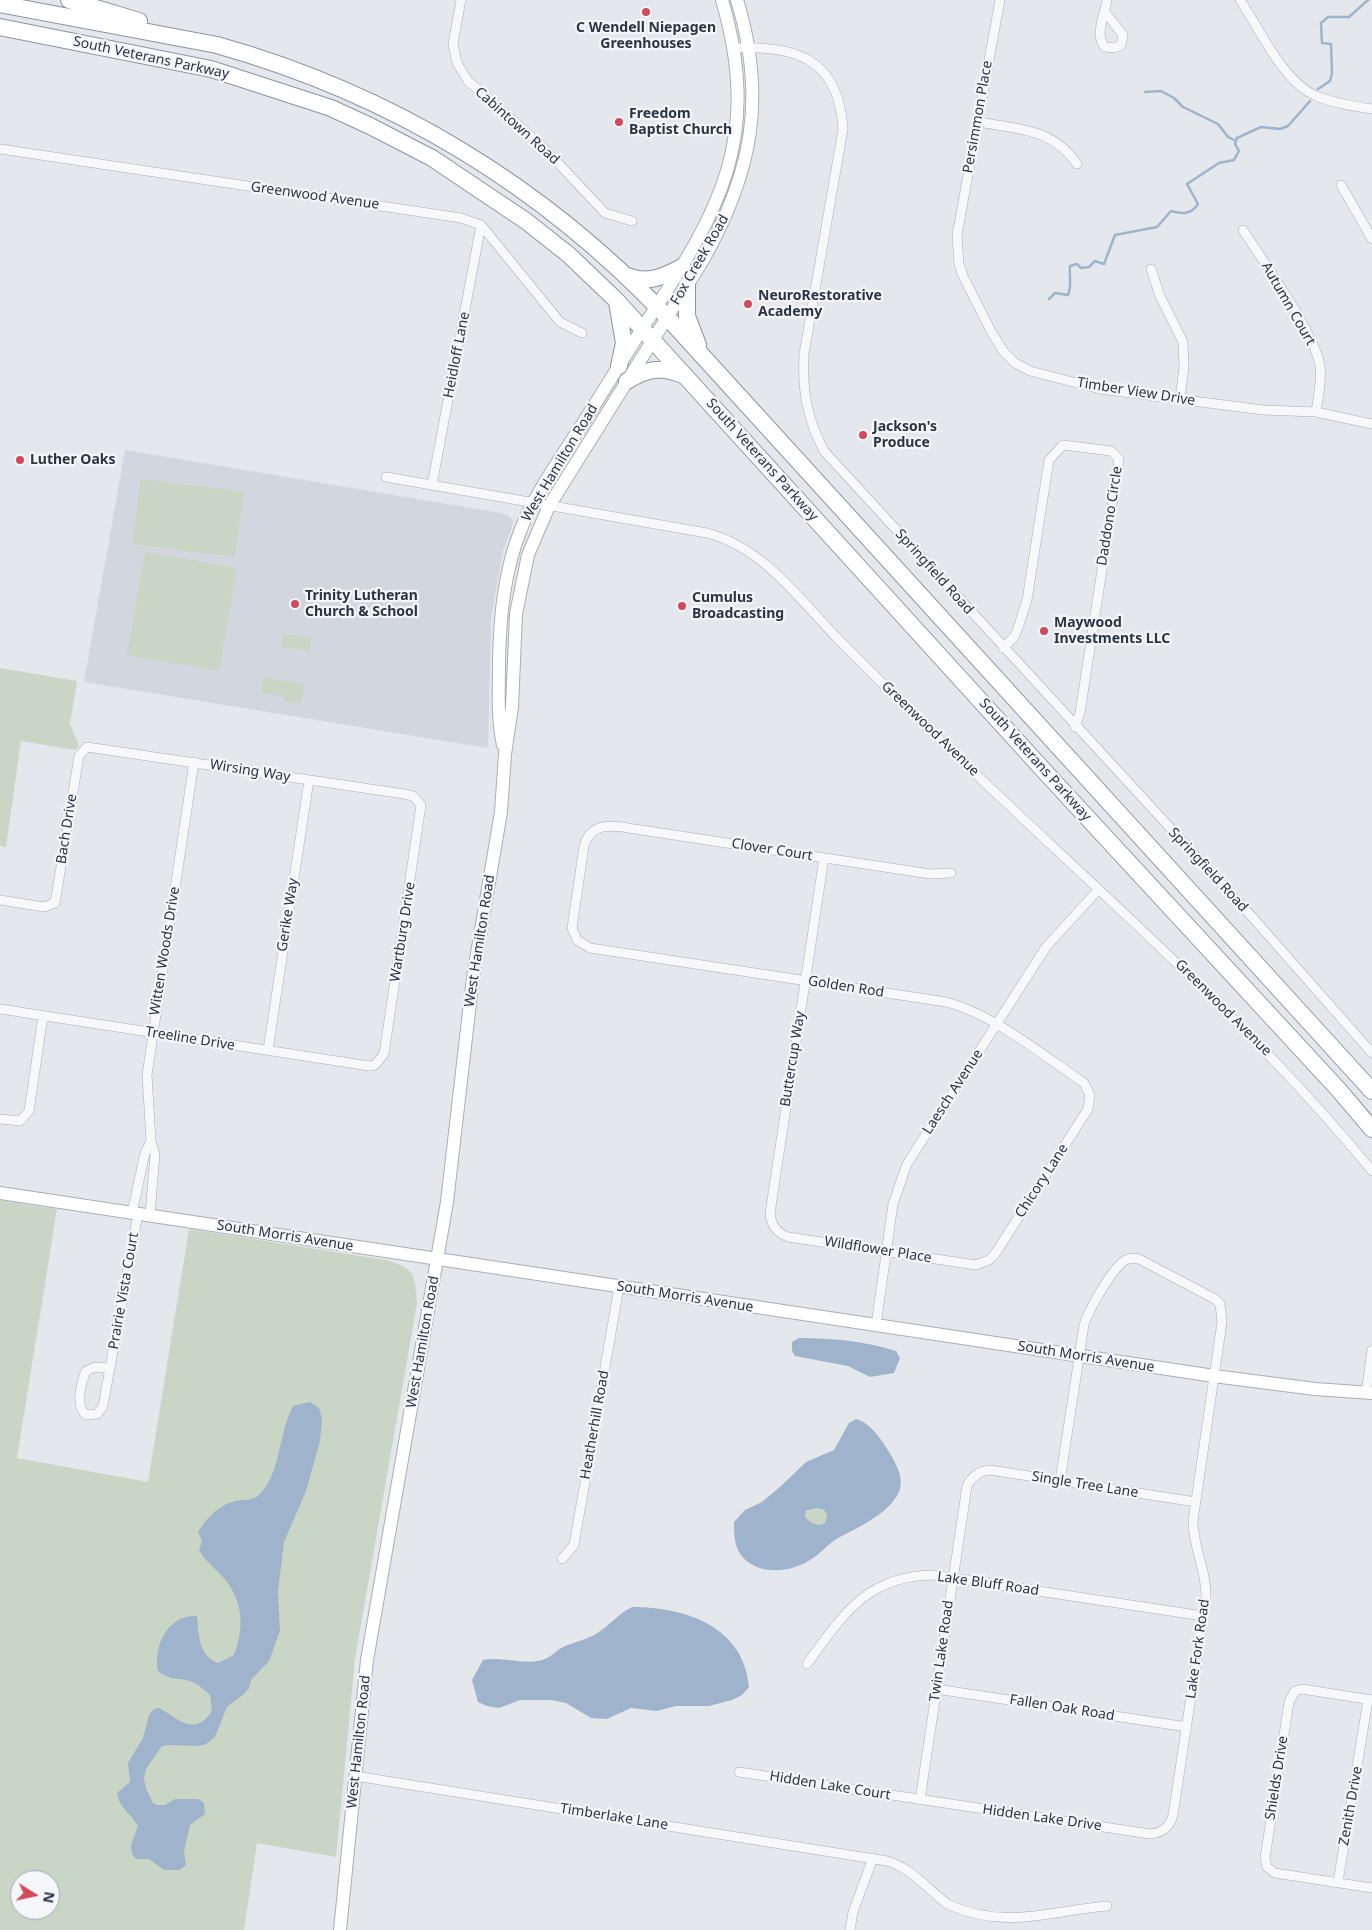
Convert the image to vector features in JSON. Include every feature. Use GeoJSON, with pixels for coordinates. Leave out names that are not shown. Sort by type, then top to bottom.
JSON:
{"type":"FeatureCollection","features":[{"type":"Feature","properties":{"kind":"highway"},"geometry":{"type":"LineString","coordinates":[[69,0],[217,45]]}},
{"type":"Feature","properties":{"kind":"highway","name":"South Veterans Parkway"},"geometry":{"type":"LineString","coordinates":[[0,4],[217,45],[253,55],[336,86],[398,114],[447,141],[511,181],[542,204],[587,240],[662,312],[1372,1091]]}},
{"type":"Feature","properties":{"kind":"highway","name":"South Veterans Parkway"},"geometry":{"type":"LineString","coordinates":[[0,27],[211,69],[295,96],[354,119],[432,158],[499,201],[569,255],[616,300],[687,376],[1372,1128]]}},
{"type":"Feature","properties":{"kind":"highway"},"geometry":{"type":"LineString","coordinates":[[625,275],[647,281],[666,276],[682,267]]}},
{"type":"Feature","properties":{"kind":"highway"},"geometry":{"type":"LineString","coordinates":[[687,285],[687,316],[691,331],[705,359]]}},
{"type":"Feature","properties":{"kind":"highway"},"geometry":{"type":"LineString","coordinates":[[616,300],[624,343],[619,366]]}},
{"type":"Feature","properties":{"kind":"highway"},"geometry":{"type":"LineString","coordinates":[[627,381],[640,373],[660,368],[687,376]]}},
{"type":"Feature","properties":{"kind":"main road","name":"Fox Creek Road"},"geometry":{"type":"LineString","coordinates":[[648,334],[662,312],[682,267],[705,229],[728,172],[738,104],[735,48],[722,0]]}},
{"type":"Feature","properties":{"kind":"main road","name":"Fox Creek Road"},"geometry":{"type":"LineString","coordinates":[[662,312],[687,285],[724,222],[742,175],[751,122],[752,77],[749,47],[737,0]]}},
{"type":"Feature","properties":{"kind":"main road","name":"West Hamilton Road"},"geometry":{"type":"LineString","coordinates":[[505,754],[498,722],[503,596],[514,548],[534,503],[619,366],[648,334]]}},
{"type":"Feature","properties":{"kind":"main road","name":"West Hamilton Road"},"geometry":{"type":"LineString","coordinates":[[340,1930],[367,1660],[438,1259],[452,1164],[473,976],[501,812],[505,754],[512,706],[516,614],[521,580],[534,540],[549,506],[627,381],[648,334]]}},
{"type":"Feature","properties":{"kind":"main road","name":"South Morris Avenue"},"geometry":{"type":"LineString","coordinates":[[0,1193],[1214,1376],[1315,1389],[1369,1393]]}},
{"type":"Feature","properties":{"kind":"street","name":"Cabintown Road"},"geometry":{"type":"LineString","coordinates":[[461,0],[453,44],[457,63],[468,81],[542,146],[605,213],[632,222]]}},
{"type":"Feature","properties":{"kind":"street","name":"Persimmon Place"},"geometry":{"type":"LineString","coordinates":[[957,235],[1000,0]]}},
{"type":"Feature","properties":{"kind":"street"},"geometry":{"type":"LineString","coordinates":[[1105,12],[1107,0]]}},
{"type":"Feature","properties":{"kind":"street"},"geometry":{"type":"LineString","coordinates":[[1240,0],[1279,62],[1305,89],[1327,100],[1372,109]]}},
{"type":"Feature","properties":{"kind":"street","name":"Springfield Road"},"geometry":{"type":"LineString","coordinates":[[735,48],[775,47],[804,57],[814,64],[832,84],[842,118],[840,151],[804,354],[802,380],[805,405],[812,428],[824,451],[1252,918],[1372,1053]]}},
{"type":"Feature","properties":{"kind":"street"},"geometry":{"type":"LineString","coordinates":[[978,122],[1045,136],[1060,144],[1077,164]]}},
{"type":"Feature","properties":{"kind":"street","name":"Greenwood Avenue"},"geometry":{"type":"LineString","coordinates":[[0,149],[460,218],[481,225]]}},
{"type":"Feature","properties":{"kind":"street"},"geometry":{"type":"LineString","coordinates":[[1341,185],[1372,239]]}},
{"type":"Feature","properties":{"kind":"street"},"geometry":{"type":"LineString","coordinates":[[481,225],[560,322],[582,334]]}},
{"type":"Feature","properties":{"kind":"street","name":"Heidloff Lane"},"geometry":{"type":"LineString","coordinates":[[432,485],[481,225]]}},
{"type":"Feature","properties":{"kind":"street","name":"Autumn Court"},"geometry":{"type":"LineString","coordinates":[[1243,230],[1304,327],[1318,359],[1320,372],[1316,412]]}},
{"type":"Feature","properties":{"kind":"street","name":"Timber View Drive"},"geometry":{"type":"LineString","coordinates":[[957,235],[959,264],[963,276],[991,331],[1003,351],[1015,363],[1046,376],[1100,389],[1263,410],[1316,412],[1372,424]]}},
{"type":"Feature","properties":{"kind":"street"},"geometry":{"type":"LineString","coordinates":[[1151,269],[1160,296],[1183,342],[1184,368],[1180,398]]}},
{"type":"Feature","properties":{"kind":"street","name":"Daddono Circle"},"geometry":{"type":"LineString","coordinates":[[1003,648],[1014,637],[1024,608],[1049,460],[1062,445],[1111,452],[1119,459],[1080,713],[1075,727]]}},
{"type":"Feature","properties":{"kind":"street","name":"Greenwood Avenue"},"geometry":{"type":"LineString","coordinates":[[386,477],[707,533],[727,539],[756,556],[938,738],[1238,1021],[1328,1118],[1372,1171]]}},
{"type":"Feature","properties":{"kind":"street","name":"Wirsing Way"},"geometry":{"type":"LineString","coordinates":[[82,751],[95,747],[412,796],[418,800]]}},
{"type":"Feature","properties":{"kind":"street","name":"Bach Drive"},"geometry":{"type":"LineString","coordinates":[[0,900],[44,907],[55,903],[79,756],[82,751]]}},
{"type":"Feature","properties":{"kind":"street","name":"Witten Woods Drive"},"geometry":{"type":"LineString","coordinates":[[140,1214],[155,1172],[147,1074],[194,762]]}},
{"type":"Feature","properties":{"kind":"street","name":"Gerike Way"},"geometry":{"type":"LineString","coordinates":[[268,1050],[309,780]]}},
{"type":"Feature","properties":{"kind":"street","name":"Wartburg Drive"},"geometry":{"type":"LineString","coordinates":[[380,1062],[384,1054],[422,811],[418,800]]}},
{"type":"Feature","properties":{"kind":"street","name":"Clover Court"},"geometry":{"type":"LineString","coordinates":[[577,940],[572,924],[586,839],[594,830],[607,826],[930,874],[951,873]]}},
{"type":"Feature","properties":{"kind":"street","name":"Buttercup Way"},"geometry":{"type":"LineString","coordinates":[[775,1228],[770,1213],[824,858]]}},
{"type":"Feature","properties":{"kind":"street","name":"Laesch Avenue"},"geometry":{"type":"LineString","coordinates":[[876,1325],[896,1193],[907,1164],[1046,948],[1099,889]]}},
{"type":"Feature","properties":{"kind":"street","name":"Golden Rod"},"geometry":{"type":"LineString","coordinates":[[577,940],[590,948],[946,1002],[974,1012],[996,1025],[1084,1083],[1090,1093]]}},
{"type":"Feature","properties":{"kind":"street","name":"Treeline Drive"},"geometry":{"type":"LineString","coordinates":[[0,1009],[370,1066],[380,1062]]}},
{"type":"Feature","properties":{"kind":"street"},"geometry":{"type":"LineString","coordinates":[[0,1119],[20,1122],[29,1111],[43,1016]]}},
{"type":"Feature","properties":{"kind":"street","name":"Chicory Lane"},"geometry":{"type":"LineString","coordinates":[[983,1263],[995,1254],[1078,1126],[1088,1109],[1090,1093]]}},
{"type":"Feature","properties":{"kind":"street","name":"Witten Woods Drive"},"geometry":{"type":"LineString","coordinates":[[140,1214],[145,1153],[151,1141]]}},
{"type":"Feature","properties":{"kind":"street","name":"Prairie Vista Court"},"geometry":{"type":"LineString","coordinates":[[110,1368],[95,1367],[86,1371],[79,1403],[82,1412],[86,1415],[92,1416],[100,1411],[110,1368],[140,1214]]}},
{"type":"Feature","properties":{"kind":"street","name":"Wildflower Place"},"geometry":{"type":"LineString","coordinates":[[775,1228],[788,1237],[972,1264],[983,1263]]}},
{"type":"Feature","properties":{"kind":"street","name":"Lake Fork Road"},"geometry":{"type":"LineString","coordinates":[[1079,1355],[1084,1325],[1089,1310],[1118,1266],[1128,1259],[1135,1258],[1215,1299],[1220,1304],[1222,1316],[1196,1502],[1194,1538],[1206,1586],[1203,1616],[1173,1815],[1170,1824],[1163,1830]]}},
{"type":"Feature","properties":{"kind":"street","name":"Heatherhill Road"},"geometry":{"type":"LineString","coordinates":[[562,1559],[574,1545],[619,1287]]}},
{"type":"Feature","properties":{"kind":"street"},"geometry":{"type":"LineString","coordinates":[[1369,1393],[1372,1350]]}},
{"type":"Feature","properties":{"kind":"street"},"geometry":{"type":"LineString","coordinates":[[1060,1480],[1079,1355]]}},
{"type":"Feature","properties":{"kind":"street","name":"Single Tree Lane"},"geometry":{"type":"LineString","coordinates":[[975,1475],[990,1470],[1196,1502]]}},
{"type":"Feature","properties":{"kind":"street","name":"Twin Lake Road"},"geometry":{"type":"LineString","coordinates":[[920,1800],[968,1486],[975,1475]]}},
{"type":"Feature","properties":{"kind":"street","name":"Lake Bluff Road"},"geometry":{"type":"LineString","coordinates":[[806,1664],[850,1608],[872,1590],[889,1582],[910,1577],[933,1575],[1203,1616]]}},
{"type":"Feature","properties":{"kind":"street","name":"Fallen Oak Road"},"geometry":{"type":"LineString","coordinates":[[936,1689],[1187,1727]]}},
{"type":"Feature","properties":{"kind":"street","name":"Shields Drive"},"geometry":{"type":"LineString","coordinates":[[1338,1882],[1280,1874],[1269,1870],[1267,1867],[1266,1849],[1289,1702],[1295,1691],[1302,1689],[1370,1700]]}},
{"type":"Feature","properties":{"kind":"street","name":"Zenith Drive"},"geometry":{"type":"LineString","coordinates":[[1338,1882],[1370,1700]]}},
{"type":"Feature","properties":{"kind":"street","name":"Hidden Lake Court"},"geometry":{"type":"LineString","coordinates":[[739,1772],[920,1800]]}},
{"type":"Feature","properties":{"kind":"street","name":"Timberlake Lane"},"geometry":{"type":"LineString","coordinates":[[356,1776],[873,1858],[898,1864],[950,1905],[969,1916],[998,1925],[1028,1924],[1073,1911],[1108,1906]]}},
{"type":"Feature","properties":{"kind":"street","name":"Hidden Lake Drive"},"geometry":{"type":"LineString","coordinates":[[920,1800],[1150,1834],[1163,1830]]}},
{"type":"Feature","properties":{"kind":"street"},"geometry":{"type":"LineString","coordinates":[[850,1930],[853,1912],[873,1858]]}},
{"type":"Feature","properties":{"kind":"street"},"geometry":{"type":"LineString","coordinates":[[1338,1882],[1372,1888]]}},
{"type":"Feature","properties":{"kind":"shaded area","name":"Trinity Lutheran Church & School"},"geometry":{"type":"Polygon","coordinates":[[[125,450],[501,513],[513,520],[503,551],[491,618],[488,748],[84,682],[125,450]]]}},
{"type":"Feature","properties":{"kind":"green space"},"geometry":{"type":"Polygon","coordinates":[[[141,479],[244,492],[235,557],[132,544],[141,479]]]}},
{"type":"Feature","properties":{"kind":"green space"},"geometry":{"type":"Polygon","coordinates":[[[145,552],[237,568],[219,671],[127,655],[145,552]]]}},
{"type":"Feature","properties":{"kind":"green space"},"geometry":{"type":"Polygon","coordinates":[[[283,634],[311,638],[309,651],[281,647],[283,634]]]}},
{"type":"Feature","properties":{"kind":"green space"},"geometry":{"type":"Polygon","coordinates":[[[0,668],[77,681],[70,724],[79,746],[75,750],[21,741],[6,847],[0,846],[0,668]]]}},
{"type":"Feature","properties":{"kind":"green space"},"geometry":{"type":"Polygon","coordinates":[[[264,677],[304,684],[301,703],[283,702],[284,696],[261,693],[264,677]]]}},
{"type":"Feature","properties":{"kind":"green space"},"geometry":{"type":"Polygon","coordinates":[[[0,1200],[57,1209],[17,1458],[148,1482],[189,1229],[386,1260],[403,1266],[412,1274],[414,1279],[417,1303],[355,1659],[336,1857],[257,1843],[244,1930],[0,1930],[0,1200]]]}},
{"type":"Feature","properties":{"kind":"green space"},"geometry":{"type":"Polygon","coordinates":[[[817,1508],[824,1510],[827,1515],[825,1523],[819,1525],[814,1524],[805,1517],[806,1512],[817,1508]]]}},
{"type":"Feature","properties":{"kind":"water"},"geometry":{"type":"Polygon","coordinates":[[[799,1338],[860,1342],[896,1351],[900,1358],[894,1373],[870,1377],[848,1366],[795,1356],[792,1351],[792,1342],[799,1338]]]}},
{"type":"Feature","properties":{"kind":"water"},"geometry":{"type":"Polygon","coordinates":[[[310,1402],[319,1408],[322,1419],[320,1441],[306,1491],[284,1542],[278,1592],[280,1631],[269,1661],[251,1680],[249,1688],[244,1694],[227,1707],[215,1737],[206,1744],[199,1746],[162,1746],[146,1769],[144,1778],[146,1788],[153,1803],[165,1805],[175,1799],[198,1799],[204,1803],[205,1814],[190,1825],[184,1851],[186,1865],[180,1870],[164,1870],[149,1859],[136,1859],[132,1854],[131,1845],[138,1826],[120,1803],[117,1793],[130,1782],[128,1763],[143,1738],[149,1715],[154,1709],[159,1708],[179,1720],[192,1725],[205,1719],[212,1711],[210,1695],[201,1687],[192,1682],[170,1678],[158,1671],[157,1661],[160,1642],[165,1633],[178,1620],[197,1616],[201,1644],[207,1655],[218,1663],[234,1655],[238,1645],[241,1624],[238,1604],[229,1585],[199,1550],[202,1541],[198,1532],[209,1517],[229,1503],[258,1496],[271,1477],[284,1429],[293,1406],[310,1402]]]}},
{"type":"Feature","properties":{"kind":"water"},"geometry":{"type":"Polygon","coordinates":[[[856,1419],[869,1426],[892,1456],[901,1484],[896,1497],[875,1518],[836,1539],[814,1558],[793,1568],[784,1570],[765,1569],[748,1562],[741,1555],[737,1547],[734,1522],[745,1510],[762,1502],[806,1462],[834,1450],[849,1423],[856,1419]],[[817,1508],[806,1511],[805,1517],[814,1524],[825,1523],[827,1515],[824,1510],[817,1508]]]}},
{"type":"Feature","properties":{"kind":"water"},"geometry":{"type":"Polygon","coordinates":[[[632,1607],[672,1611],[691,1616],[708,1624],[724,1635],[736,1649],[745,1666],[749,1687],[742,1695],[732,1700],[709,1706],[676,1706],[657,1711],[631,1708],[607,1719],[591,1718],[566,1703],[551,1700],[520,1700],[499,1708],[478,1702],[472,1680],[483,1660],[540,1661],[563,1647],[596,1634],[632,1607]]]}},
{"type":"Feature","properties":{"kind":"waterway"},"geometry":{"type":"LineString","coordinates":[[1318,89],[1330,81],[1332,73],[1331,44],[1322,43],[1321,23],[1328,17],[1349,17],[1368,0]]}},
{"type":"Feature","properties":{"kind":"waterway"},"geometry":{"type":"LineString","coordinates":[[1145,92],[1161,91],[1174,98],[1183,107],[1218,124],[1228,137],[1236,141]]}},
{"type":"Feature","properties":{"kind":"waterway"},"geometry":{"type":"LineString","coordinates":[[1049,299],[1055,293],[1068,295],[1070,266],[1077,264],[1081,268],[1089,267],[1095,261],[1104,264],[1115,235],[1157,227],[1171,211],[1183,213],[1195,208],[1198,204],[1187,184],[1219,163],[1234,160],[1239,151],[1235,144],[1237,138],[1261,127],[1280,129],[1288,126],[1310,101]]}},
{"type":"Feature","properties":{"kind":"place","name":"C Wendell Niepagen Greenhouses"},"geometry":{"type":"Point","coordinates":[646,12]}},
{"type":"Feature","properties":{"kind":"place","name":"Freedom Baptist Church"},"geometry":{"type":"Point","coordinates":[619,122]}},
{"type":"Feature","properties":{"kind":"place","name":"NeuroRestorative Academy"},"geometry":{"type":"Point","coordinates":[748,304]}},
{"type":"Feature","properties":{"kind":"place","name":"Jackson's Produce"},"geometry":{"type":"Point","coordinates":[863,435]}},
{"type":"Feature","properties":{"kind":"place","name":"Luther Oaks"},"geometry":{"type":"Point","coordinates":[20,460]}},
{"type":"Feature","properties":{"kind":"place","name":"Trinity Lutheran Church & School"},"geometry":{"type":"Point","coordinates":[295,604]}},
{"type":"Feature","properties":{"kind":"place","name":"Cumulus Broadcasting"},"geometry":{"type":"Point","coordinates":[682,606]}},
{"type":"Feature","properties":{"kind":"place","name":"Maywood Investments LLC"},"geometry":{"type":"Point","coordinates":[1044,631]}}]}
